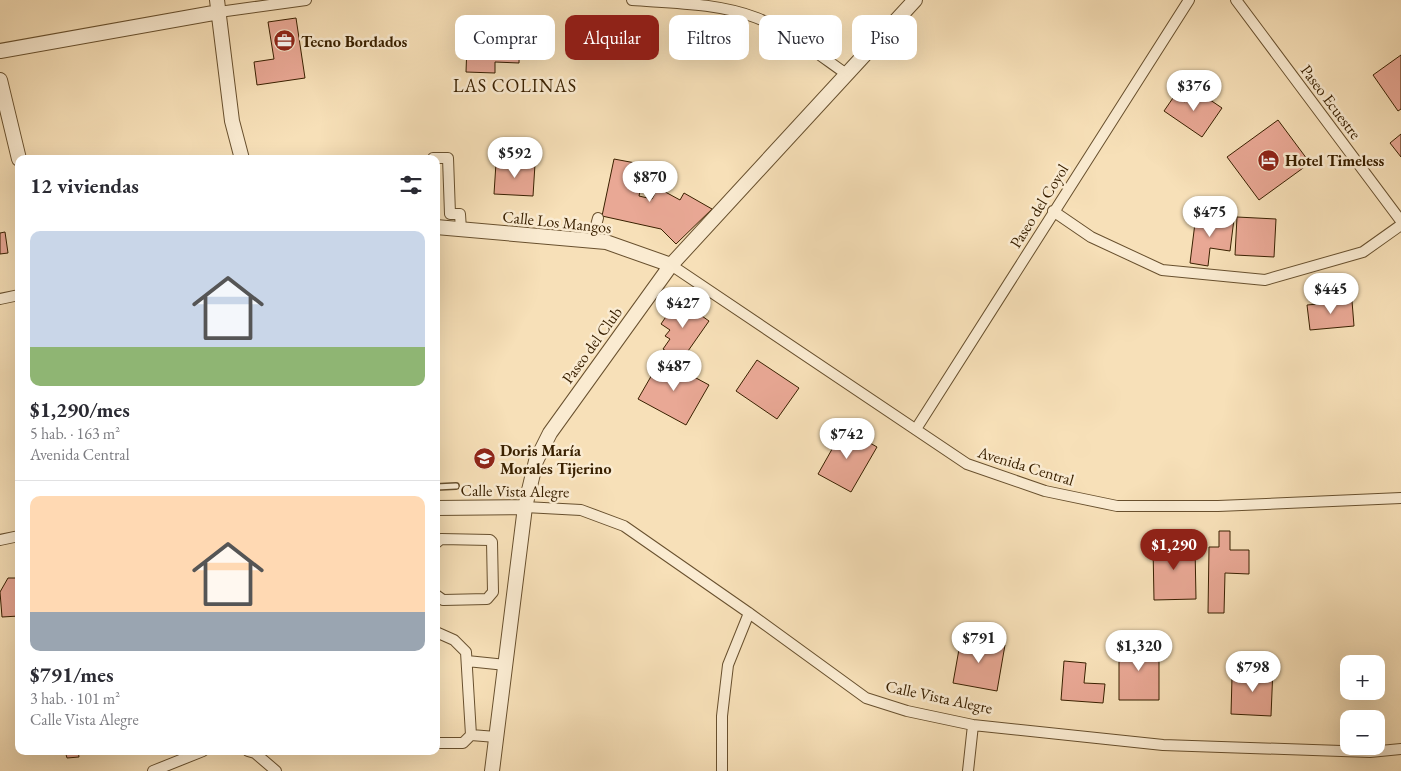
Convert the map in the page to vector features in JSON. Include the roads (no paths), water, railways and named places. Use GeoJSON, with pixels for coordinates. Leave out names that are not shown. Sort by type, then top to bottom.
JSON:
{"type":"FeatureCollection","features":[{"type":"Feature","properties":{"kind":"street"},"geometry":{"type":"LineString","coordinates":[[0,52],[218,6],[306,0]]}},
{"type":"Feature","properties":{"kind":"street"},"geometry":{"type":"LineString","coordinates":[[632,0],[705,6],[757,18],[802,44],[845,73]]}},
{"type":"Feature","properties":{"kind":"street","name":"Paseo del Club"},"geometry":{"type":"LineString","coordinates":[[492,771],[525,507],[536,461],[550,434],[672,265],[845,73],[915,0]]}},
{"type":"Feature","properties":{"kind":"street","name":"Paseo del Coyol"},"geometry":{"type":"LineString","coordinates":[[916,429],[1189,0]]}},
{"type":"Feature","properties":{"kind":"street","name":"Paseo Ecuestre"},"geometry":{"type":"LineString","coordinates":[[1236,0],[1401,221]]}},
{"type":"Feature","properties":{"kind":"street"},"geometry":{"type":"LineString","coordinates":[[218,6],[232,121],[241,155]]}},
{"type":"Feature","properties":{"kind":"street"},"geometry":{"type":"LineString","coordinates":[[0,80],[18,155]]}},
{"type":"Feature","properties":{"kind":"street"},"geometry":{"type":"LineString","coordinates":[[440,158],[448,158],[450,214],[460,214],[461,230]]}},
{"type":"Feature","properties":{"kind":"street"},"geometry":{"type":"LineString","coordinates":[[1053,211],[1091,237],[1162,270],[1266,280],[1363,252],[1401,226]]}},
{"type":"Feature","properties":{"kind":"street"},"geometry":{"type":"LineString","coordinates":[[592,240],[598,218]]}},
{"type":"Feature","properties":{"kind":"street","name":"Calle Los Mangos"},"geometry":{"type":"LineString","coordinates":[[440,227],[592,240],[623,247],[672,265]]}},
{"type":"Feature","properties":{"kind":"street","name":"Avenida Central"},"geometry":{"type":"LineString","coordinates":[[672,265],[966,464],[1045,490],[1117,506],[1218,506],[1401,498]]}},
{"type":"Feature","properties":{"kind":"street"},"geometry":{"type":"LineString","coordinates":[[0,299],[15,296]]}},
{"type":"Feature","properties":{"kind":"street","name":"Calle Vista Alegre"},"geometry":{"type":"LineString","coordinates":[[440,508],[525,507],[581,510],[624,526],[750,613],[866,698],[907,712],[973,725],[1164,745],[1370,752],[1401,749]]}},
{"type":"Feature","properties":{"kind":"street"},"geometry":{"type":"LineString","coordinates":[[0,540],[15,537]]}},
{"type":"Feature","properties":{"kind":"street"},"geometry":{"type":"LineString","coordinates":[[440,540],[490,540],[492,542],[494,592],[487,599],[443,600],[440,598]]}},
{"type":"Feature","properties":{"kind":"street"},"geometry":{"type":"LineString","coordinates":[[722,771],[722,716],[728,665],[750,613]]}},
{"type":"Feature","properties":{"kind":"street"},"geometry":{"type":"LineString","coordinates":[[440,634],[462,646],[466,652],[471,735],[463,743],[440,743]]}},
{"type":"Feature","properties":{"kind":"street"},"geometry":{"type":"LineString","coordinates":[[466,660],[506,665]]}},
{"type":"Feature","properties":{"kind":"street"},"geometry":{"type":"LineString","coordinates":[[968,771],[973,725]]}},
{"type":"Feature","properties":{"kind":"street"},"geometry":{"type":"LineString","coordinates":[[471,735],[496,737]]}},
{"type":"Feature","properties":{"kind":"street"},"geometry":{"type":"LineString","coordinates":[[153,771],[193,755]]}},
{"type":"Feature","properties":{"kind":"street"},"geometry":{"type":"LineString","coordinates":[[257,755],[276,771]]}},
{"type":"Feature","properties":{"kind":"lane"},"geometry":{"type":"LineString","coordinates":[[440,486],[456,486]]}},
{"type":"Feature","properties":{"kind":"place","name":"Tecno Bordados"},"geometry":{"type":"Point","coordinates":[285,41]}},
{"type":"Feature","properties":{"kind":"place","name":"Hotel Timeless"},"geometry":{"type":"Point","coordinates":[1269,160]}},
{"type":"Feature","properties":{"kind":"place","name":"Doris María Morales Tijerino"},"geometry":{"type":"Point","coordinates":[484,459]}},
{"type":"Feature","properties":{"kind":"district","name":"LAS COLINAS"},"geometry":{"type":"Point","coordinates":[515,85]}}]}
